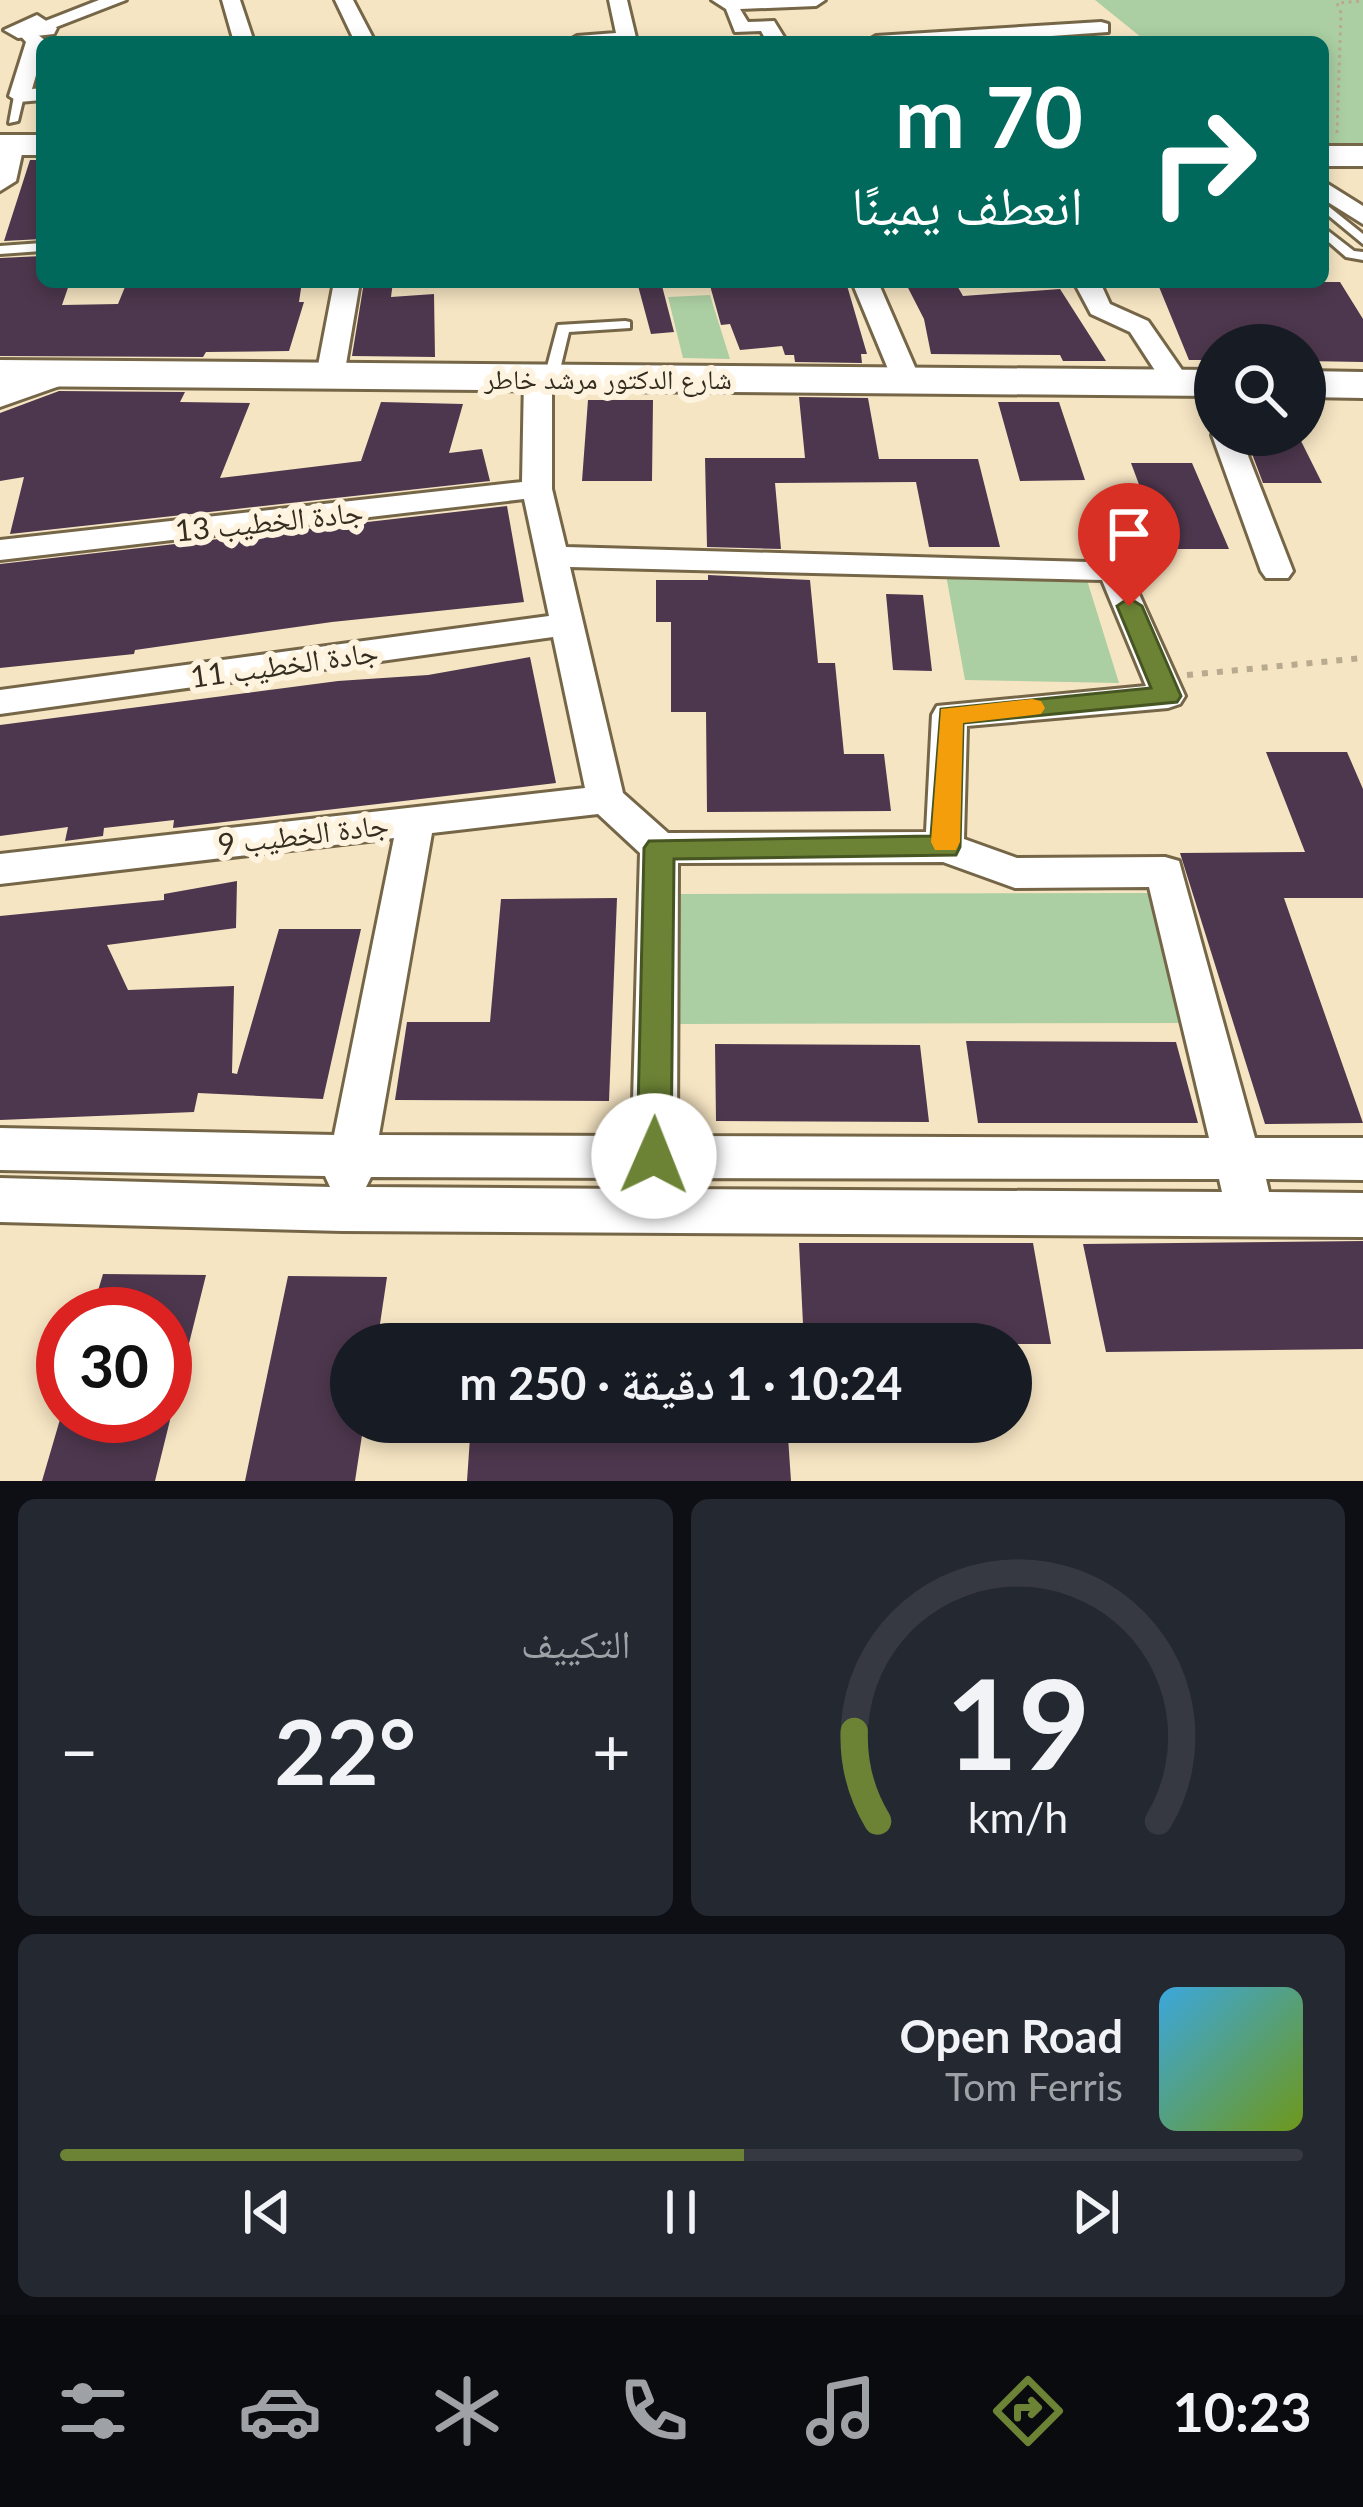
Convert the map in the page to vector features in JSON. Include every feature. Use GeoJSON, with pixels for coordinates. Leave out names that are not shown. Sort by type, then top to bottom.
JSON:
{"type":"FeatureCollection","features":[{"type":"Feature","properties":{"kind":"main road"},"geometry":{"type":"LineString","coordinates":[[0,181],[16,139]]}},
{"type":"Feature","properties":{"kind":"main road","name":"شارع الدكتور مرشد خاطر"},"geometry":{"type":"LineString","coordinates":[[0,374],[907,381],[1194,389]]}},
{"type":"Feature","properties":{"kind":"main road"},"geometry":{"type":"LineString","coordinates":[[0,395],[57,374]]}},
{"type":"Feature","properties":{"kind":"main road"},"geometry":{"type":"LineString","coordinates":[[1326,384],[1363,385]]}},
{"type":"Feature","properties":{"kind":"street"},"geometry":{"type":"LineString","coordinates":[[25,26],[117,0]]}},
{"type":"Feature","properties":{"kind":"street"},"geometry":{"type":"LineString","coordinates":[[231,0],[242,36]]}},
{"type":"Feature","properties":{"kind":"street"},"geometry":{"type":"LineString","coordinates":[[344,0],[362,36]]}},
{"type":"Feature","properties":{"kind":"street"},"geometry":{"type":"LineString","coordinates":[[618,0],[625,36]]}},
{"type":"Feature","properties":{"kind":"street"},"geometry":{"type":"LineString","coordinates":[[724,2],[816,0]]}},
{"type":"Feature","properties":{"kind":"street"},"geometry":{"type":"LineString","coordinates":[[724,2],[742,28],[767,25],[773,36]]}},
{"type":"Feature","properties":{"kind":"street"},"geometry":{"type":"LineString","coordinates":[[952,36],[1093,21],[1113,36]]}},
{"type":"Feature","properties":{"kind":"street"},"geometry":{"type":"LineString","coordinates":[[19,96],[36,62]]}},
{"type":"Feature","properties":{"kind":"street"},"geometry":{"type":"LineString","coordinates":[[19,96],[36,95]]}},
{"type":"Feature","properties":{"kind":"street"},"geometry":{"type":"LineString","coordinates":[[1329,192],[1363,217]]}},
{"type":"Feature","properties":{"kind":"street"},"geometry":{"type":"LineString","coordinates":[[331,376],[346,288]]}},
{"type":"Feature","properties":{"kind":"street"},"geometry":{"type":"LineString","coordinates":[[868,288],[907,381]]}},
{"type":"Feature","properties":{"kind":"street"},"geometry":{"type":"LineString","coordinates":[[1090,288],[1100,309],[1139,327],[1194,380]]}},
{"type":"Feature","properties":{"kind":"street"},"geometry":{"type":"LineString","coordinates":[[544,378],[537,490],[606,799],[659,848],[946,847],[1016,873],[1165,872],[1251,1214]]}},
{"type":"Feature","properties":{"kind":"street"},"geometry":{"type":"LineString","coordinates":[[1234,456],[1277,571]]}},
{"type":"Feature","properties":{"kind":"street","name":"جادة الخطيب 13"},"geometry":{"type":"LineString","coordinates":[[0,550],[537,490]]}},
{"type":"Feature","properties":{"kind":"street"},"geometry":{"type":"LineString","coordinates":[[554,557],[1114,570],[1168,696],[950,715],[946,847]]}},
{"type":"Feature","properties":{"kind":"street","name":"جادة الخطيب 11"},"geometry":{"type":"LineString","coordinates":[[0,702],[568,624]]}},
{"type":"Feature","properties":{"kind":"street","name":"جادة الخطيب 9"},"geometry":{"type":"LineString","coordinates":[[0,869],[606,799]]}},
{"type":"Feature","properties":{"kind":"street"},"geometry":{"type":"LineString","coordinates":[[342,1209],[411,860],[414,819]]}},
{"type":"Feature","properties":{"kind":"street"},"geometry":{"type":"LineString","coordinates":[[653,1210],[659,848]]}},
{"type":"Feature","properties":{"kind":"street"},"geometry":{"type":"LineString","coordinates":[[0,1149],[352,1156],[1363,1159]]}},
{"type":"Feature","properties":{"kind":"street"},"geometry":{"type":"LineString","coordinates":[[0,1200],[342,1209],[1363,1215]]}},
{"type":"Feature","properties":{"kind":"lane"},"geometry":{"type":"LineString","coordinates":[[16,139],[19,96]]}},
{"type":"Feature","properties":{"kind":"lane"},"geometry":{"type":"LineString","coordinates":[[1329,210],[1363,240]]}},
{"type":"Feature","properties":{"kind":"lane"},"geometry":{"type":"LineString","coordinates":[[1329,236],[1350,254],[1363,256]]}},
{"type":"Feature","properties":{"kind":"lane"},"geometry":{"type":"LineString","coordinates":[[0,250],[36,248]]}},
{"type":"Feature","properties":{"kind":"lane"},"geometry":{"type":"LineString","coordinates":[[544,378],[563,328],[625,325]]}},
{"type":"Feature","properties":{"kind":"path"},"geometry":{"type":"LineString","coordinates":[[1347,156],[1335,129],[1341,14],[1336,3],[1363,1]]}},
{"type":"Feature","properties":{"kind":"path"},"geometry":{"type":"LineString","coordinates":[[1160,678],[1363,658]]}},
{"type":"Feature","properties":{"kind":"green space"},"geometry":{"type":"Polygon","coordinates":[[[1095,0],[1363,0],[1363,143],[1329,144],[1329,36],[1140,36],[1095,0]]]}},
{"type":"Feature","properties":{"kind":"green space"},"geometry":{"type":"Polygon","coordinates":[[[710,295],[730,359],[683,358],[668,297],[710,295]]]}},
{"type":"Feature","properties":{"kind":"green space"},"geometry":{"type":"Polygon","coordinates":[[[946,575],[1086,577],[1119,683],[965,680],[946,575]]]}},
{"type":"Feature","properties":{"kind":"green space"},"geometry":{"type":"Polygon","coordinates":[[[1162,893],[1199,1023],[680,1024],[680,894],[1162,893]]]}},
{"type":"Feature","properties":{"kind":"building"},"geometry":{"type":"Polygon","coordinates":[[[30,160],[36,160],[36,239],[4,241],[30,160]]]}},
{"type":"Feature","properties":{"kind":"building"},"geometry":{"type":"Polygon","coordinates":[[[36,256],[36,288],[68,288],[62,305],[118,304],[125,288],[301,288],[299,302],[304,302],[289,351],[206,352],[203,357],[0,356],[0,258],[36,256]]]}},
{"type":"Feature","properties":{"kind":"building"},"geometry":{"type":"Polygon","coordinates":[[[1329,282],[1340,282],[1363,319],[1363,362],[1326,361],[1326,324],[1194,324],[1194,360],[1189,360],[1159,288],[1329,288],[1329,282]]]}},
{"type":"Feature","properties":{"kind":"building"},"geometry":{"type":"Polygon","coordinates":[[[363,288],[392,288],[391,297],[434,294],[435,357],[352,356],[363,288]]]}},
{"type":"Feature","properties":{"kind":"building"},"geometry":{"type":"Polygon","coordinates":[[[639,288],[663,288],[674,332],[651,334],[639,288]]]}},
{"type":"Feature","properties":{"kind":"building"},"geometry":{"type":"Polygon","coordinates":[[[711,288],[848,288],[867,354],[861,354],[862,363],[795,362],[794,355],[785,355],[782,346],[740,350],[730,324],[721,325],[711,288]]]}},
{"type":"Feature","properties":{"kind":"building"},"geometry":{"type":"Polygon","coordinates":[[[908,288],[958,288],[963,296],[1060,289],[1106,361],[1063,361],[1060,355],[931,354],[924,319],[908,288]]]}},
{"type":"Feature","properties":{"kind":"building"},"geometry":{"type":"Polygon","coordinates":[[[59,391],[185,392],[180,402],[250,403],[220,478],[361,461],[381,402],[463,404],[449,453],[482,449],[490,481],[10,534],[24,477],[0,481],[0,413],[59,391]]]}},
{"type":"Feature","properties":{"kind":"building"},"geometry":{"type":"Polygon","coordinates":[[[799,397],[868,398],[879,459],[978,459],[1000,547],[929,547],[916,482],[775,483],[781,549],[707,547],[705,458],[805,458],[799,397]]]}},
{"type":"Feature","properties":{"kind":"building"},"geometry":{"type":"Polygon","coordinates":[[[588,400],[653,400],[652,481],[582,481],[588,400]]]}},
{"type":"Feature","properties":{"kind":"building"},"geometry":{"type":"Polygon","coordinates":[[[998,402],[1059,402],[1085,480],[1020,481],[998,402]]]}},
{"type":"Feature","properties":{"kind":"building"},"geometry":{"type":"Polygon","coordinates":[[[1253,456],[1308,456],[1322,483],[1263,483],[1253,456]]]}},
{"type":"Feature","properties":{"kind":"building"},"geometry":{"type":"Polygon","coordinates":[[[1131,463],[1192,463],[1229,549],[1163,549],[1131,463]]]}},
{"type":"Feature","properties":{"kind":"building"},"geometry":{"type":"Polygon","coordinates":[[[507,506],[524,602],[332,622],[135,650],[134,654],[0,668],[0,564],[507,506]]]}},
{"type":"Feature","properties":{"kind":"building"},"geometry":{"type":"Polygon","coordinates":[[[708,575],[810,580],[818,663],[835,663],[844,754],[884,754],[891,811],[707,812],[706,712],[671,712],[671,622],[656,622],[656,580],[708,580],[708,575]]]}},
{"type":"Feature","properties":{"kind":"building"},"geometry":{"type":"Polygon","coordinates":[[[886,594],[923,595],[932,671],[893,670],[886,594]]]}},
{"type":"Feature","properties":{"kind":"building"},"geometry":{"type":"Polygon","coordinates":[[[530,657],[556,783],[173,828],[174,820],[104,828],[103,836],[65,841],[68,827],[0,836],[0,725],[338,681],[428,675],[530,657]]]}},
{"type":"Feature","properties":{"kind":"building"},"geometry":{"type":"Polygon","coordinates":[[[1266,752],[1347,752],[1363,789],[1363,898],[1284,898],[1363,1123],[1265,1124],[1180,853],[1305,852],[1266,752]]]}},
{"type":"Feature","properties":{"kind":"building"},"geometry":{"type":"Polygon","coordinates":[[[237,881],[236,928],[107,945],[128,990],[234,986],[232,1073],[237,1074],[279,929],[361,929],[323,1099],[198,1093],[194,1112],[0,1120],[0,916],[164,900],[164,894],[237,881]]]}},
{"type":"Feature","properties":{"kind":"building"},"geometry":{"type":"Polygon","coordinates":[[[617,898],[609,1101],[395,1100],[407,1022],[490,1022],[501,899],[617,898]]]}},
{"type":"Feature","properties":{"kind":"building"},"geometry":{"type":"Polygon","coordinates":[[[966,1041],[1176,1042],[1198,1123],[978,1123],[966,1041]]]}},
{"type":"Feature","properties":{"kind":"building"},"geometry":{"type":"Polygon","coordinates":[[[715,1044],[920,1045],[929,1122],[716,1121],[715,1044]]]}},
{"type":"Feature","properties":{"kind":"building"},"geometry":{"type":"Polygon","coordinates":[[[1363,1241],[1363,1349],[1106,1352],[1083,1244],[1363,1241]]]}},
{"type":"Feature","properties":{"kind":"building"},"geometry":{"type":"Polygon","coordinates":[[[799,1243],[1033,1243],[1051,1344],[1032,1344],[1032,1323],[803,1323],[799,1243]]]}},
{"type":"Feature","properties":{"kind":"building"},"geometry":{"type":"Polygon","coordinates":[[[103,1274],[206,1275],[192,1331],[192,1287],[99,1287],[103,1274]]]}},
{"type":"Feature","properties":{"kind":"building"},"geometry":{"type":"Polygon","coordinates":[[[288,1276],[387,1277],[380,1323],[330,1323],[330,1443],[361,1443],[355,1481],[245,1481],[288,1276]]]}},
{"type":"Feature","properties":{"kind":"building"},"geometry":{"type":"Polygon","coordinates":[[[53,1443],[164,1443],[155,1481],[42,1481],[53,1443]]]}},
{"type":"Feature","properties":{"kind":"building"},"geometry":{"type":"Polygon","coordinates":[[[470,1443],[788,1443],[791,1481],[467,1481],[470,1443]]]}},
{"type":"Feature","properties":{"kind":"slow traffic"},"geometry":{"type":"LineString","coordinates":[[946,842],[950,715],[1032,708]]}},
{"type":"Feature","properties":{"kind":"route"},"geometry":{"type":"LineString","coordinates":[[654,1156],[659,848],[946,847],[950,715],[1168,696],[1129,606]]}}]}
